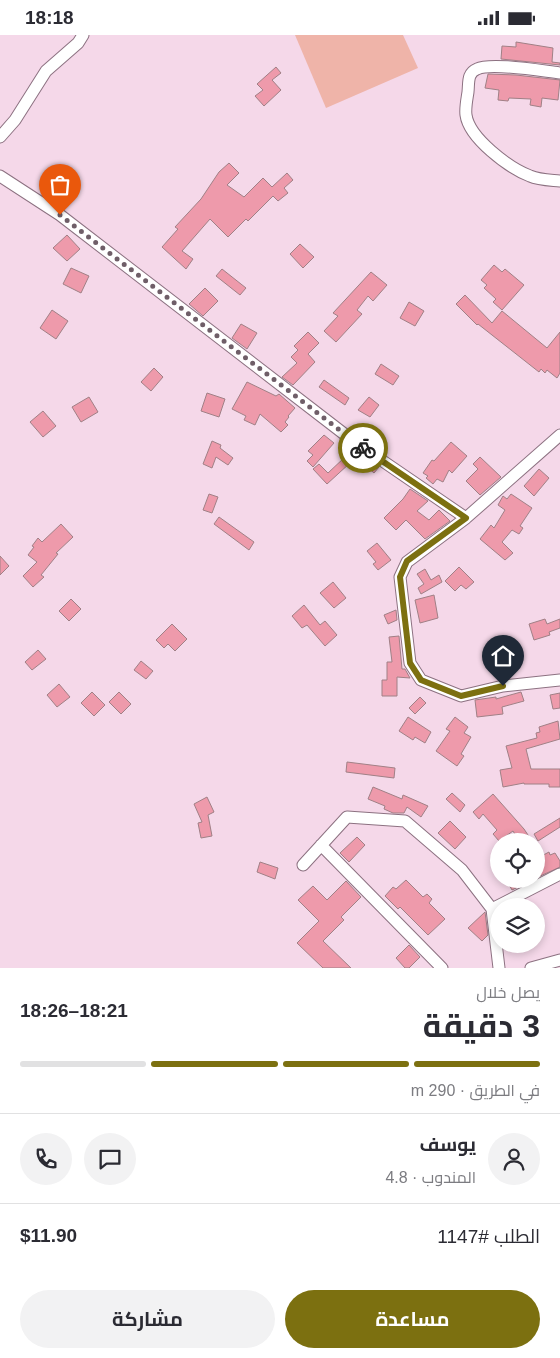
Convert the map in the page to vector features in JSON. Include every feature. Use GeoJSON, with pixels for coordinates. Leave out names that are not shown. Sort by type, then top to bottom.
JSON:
{"type":"FeatureCollection","features":[{"type":"Feature","properties":{"kind":"street"},"geometry":{"type":"LineString","coordinates":[[0,137],[15,120],[46,71],[78,43],[83,35]]}},
{"type":"Feature","properties":{"kind":"street"},"geometry":{"type":"LineString","coordinates":[[560,73],[480,67],[474,70],[469,77],[466,114],[470,127],[482,143],[521,172],[532,177],[560,181]]}},
{"type":"Feature","properties":{"kind":"street"},"geometry":{"type":"LineString","coordinates":[[0,176],[60,215],[352,440],[466,518]]}},
{"type":"Feature","properties":{"kind":"street"},"geometry":{"type":"LineString","coordinates":[[560,435],[466,518],[407,561],[400,577],[410,663],[421,680],[461,696],[503,686],[560,681]]}},
{"type":"Feature","properties":{"kind":"street"},"geometry":{"type":"LineString","coordinates":[[303,865],[347,817],[405,821],[462,870],[490,906]]}},
{"type":"Feature","properties":{"kind":"street"},"geometry":{"type":"LineString","coordinates":[[320,845],[442,968]]}},
{"type":"Feature","properties":{"kind":"street"},"geometry":{"type":"LineString","coordinates":[[513,898],[560,874]]}},
{"type":"Feature","properties":{"kind":"street"},"geometry":{"type":"LineString","coordinates":[[497,953],[499,968]]}},
{"type":"Feature","properties":{"kind":"street"},"geometry":{"type":"LineString","coordinates":[[531,968],[560,960]]}},
{"type":"Feature","properties":{"kind":"shaded area"},"geometry":{"type":"Polygon","coordinates":[[[295,35],[403,35],[418,68],[326,108],[295,35]]]}},
{"type":"Feature","properties":{"kind":"building"},"geometry":{"type":"Polygon","coordinates":[[[516,42],[553,48],[552,62],[560,63],[560,65],[501,59],[502,46],[516,47],[516,42]]]}},
{"type":"Feature","properties":{"kind":"building"},"geometry":{"type":"Polygon","coordinates":[[[276,67],[281,73],[272,80],[281,90],[264,106],[255,96],[263,90],[257,84],[276,67]]]}},
{"type":"Feature","properties":{"kind":"building"},"geometry":{"type":"Polygon","coordinates":[[[488,74],[560,80],[558,100],[542,98],[541,107],[530,105],[531,99],[509,98],[508,101],[498,100],[499,90],[485,88],[488,74]]]}},
{"type":"Feature","properties":{"kind":"building"},"geometry":{"type":"Polygon","coordinates":[[[229,163],[239,173],[227,185],[244,197],[263,178],[272,187],[287,173],[293,180],[284,188],[288,193],[278,201],[273,196],[248,221],[246,219],[228,237],[210,219],[182,251],[193,259],[186,269],[162,247],[178,229],[175,227],[201,199],[219,172],[229,163]]]}},
{"type":"Feature","properties":{"kind":"building"},"geometry":{"type":"Polygon","coordinates":[[[67,235],[80,249],[67,261],[53,248],[67,235]]]}},
{"type":"Feature","properties":{"kind":"building"},"geometry":{"type":"Polygon","coordinates":[[[300,244],[314,257],[303,268],[290,254],[300,244]]]}},
{"type":"Feature","properties":{"kind":"building"},"geometry":{"type":"Polygon","coordinates":[[[494,265],[502,272],[505,269],[524,285],[502,310],[493,302],[496,299],[484,288],[487,285],[481,280],[494,265]]]}},
{"type":"Feature","properties":{"kind":"building"},"geometry":{"type":"Polygon","coordinates":[[[71,268],[89,276],[81,293],[63,284],[71,268]]]}},
{"type":"Feature","properties":{"kind":"building"},"geometry":{"type":"Polygon","coordinates":[[[222,269],[246,288],[240,295],[216,276],[222,269]]]}},
{"type":"Feature","properties":{"kind":"building"},"geometry":{"type":"Polygon","coordinates":[[[371,272],[387,285],[373,301],[368,296],[357,310],[362,314],[336,342],[324,331],[338,316],[333,313],[371,272]]]}},
{"type":"Feature","properties":{"kind":"building"},"geometry":{"type":"Polygon","coordinates":[[[205,288],[218,301],[203,316],[189,304],[205,288]]]}},
{"type":"Feature","properties":{"kind":"building"},"geometry":{"type":"Polygon","coordinates":[[[465,295],[492,323],[502,311],[547,348],[560,332],[560,373],[557,378],[547,370],[545,373],[541,369],[539,372],[477,325],[456,304],[465,295]]]}},
{"type":"Feature","properties":{"kind":"building"},"geometry":{"type":"Polygon","coordinates":[[[409,302],[424,311],[415,326],[400,318],[409,302]]]}},
{"type":"Feature","properties":{"kind":"building"},"geometry":{"type":"Polygon","coordinates":[[[52,310],[68,321],[56,339],[40,328],[52,310]]]}},
{"type":"Feature","properties":{"kind":"building"},"geometry":{"type":"Polygon","coordinates":[[[241,324],[257,333],[247,349],[232,338],[241,324]]]}},
{"type":"Feature","properties":{"kind":"building"},"geometry":{"type":"Polygon","coordinates":[[[308,332],[319,343],[308,354],[315,362],[293,385],[282,377],[297,363],[291,357],[298,350],[294,346],[308,332]]]}},
{"type":"Feature","properties":{"kind":"building"},"geometry":{"type":"Polygon","coordinates":[[[381,364],[399,376],[393,385],[375,374],[381,364]]]}},
{"type":"Feature","properties":{"kind":"building"},"geometry":{"type":"Polygon","coordinates":[[[154,368],[163,377],[151,391],[141,382],[154,368]]]}},
{"type":"Feature","properties":{"kind":"building"},"geometry":{"type":"Polygon","coordinates":[[[324,380],[349,398],[345,405],[319,387],[324,380]]]}},
{"type":"Feature","properties":{"kind":"building"},"geometry":{"type":"Polygon","coordinates":[[[247,382],[276,396],[279,394],[295,408],[285,422],[288,425],[281,432],[260,414],[255,425],[244,420],[246,416],[232,409],[247,382]]]}},
{"type":"Feature","properties":{"kind":"building"},"geometry":{"type":"Polygon","coordinates":[[[207,393],[225,399],[219,417],[201,411],[207,393]]]}},
{"type":"Feature","properties":{"kind":"building"},"geometry":{"type":"Polygon","coordinates":[[[89,397],[98,412],[81,422],[72,407],[89,397]]]}},
{"type":"Feature","properties":{"kind":"building"},"geometry":{"type":"Polygon","coordinates":[[[369,397],[379,405],[370,417],[358,410],[369,397]]]}},
{"type":"Feature","properties":{"kind":"building"},"geometry":{"type":"Polygon","coordinates":[[[43,411],[56,426],[43,437],[30,422],[43,411]]]}},
{"type":"Feature","properties":{"kind":"building"},"geometry":{"type":"Polygon","coordinates":[[[324,435],[334,443],[313,467],[307,461],[313,455],[308,451],[324,435]]]}},
{"type":"Feature","properties":{"kind":"building"},"geometry":{"type":"Polygon","coordinates":[[[212,441],[221,445],[220,448],[233,458],[228,465],[216,457],[212,468],[203,464],[212,441]]]}},
{"type":"Feature","properties":{"kind":"building"},"geometry":{"type":"Polygon","coordinates":[[[451,442],[467,456],[452,473],[449,470],[443,482],[437,479],[433,484],[426,478],[428,476],[423,473],[432,460],[434,461],[451,442]]]}},
{"type":"Feature","properties":{"kind":"building"},"geometry":{"type":"Polygon","coordinates":[[[360,455],[379,467],[374,473],[357,458],[360,455]]]}},
{"type":"Feature","properties":{"kind":"building"},"geometry":{"type":"Polygon","coordinates":[[[345,457],[350,463],[327,484],[313,469],[319,464],[328,473],[345,457]]]}},
{"type":"Feature","properties":{"kind":"building"},"geometry":{"type":"Polygon","coordinates":[[[480,457],[501,477],[480,495],[466,481],[478,469],[473,464],[480,457]]]}},
{"type":"Feature","properties":{"kind":"building"},"geometry":{"type":"Polygon","coordinates":[[[539,469],[549,478],[534,496],[524,486],[539,469]]]}},
{"type":"Feature","properties":{"kind":"building"},"geometry":{"type":"Polygon","coordinates":[[[410,489],[428,501],[417,511],[429,520],[439,510],[450,521],[425,539],[406,520],[396,530],[384,518],[410,489]]]}},
{"type":"Feature","properties":{"kind":"building"},"geometry":{"type":"Polygon","coordinates":[[[209,494],[218,497],[212,513],[203,510],[209,494]]]}},
{"type":"Feature","properties":{"kind":"building"},"geometry":{"type":"Polygon","coordinates":[[[511,494],[532,508],[520,526],[523,528],[519,534],[512,530],[502,542],[513,553],[505,560],[480,539],[491,525],[494,528],[505,510],[498,505],[503,496],[507,499],[511,494]]]}},
{"type":"Feature","properties":{"kind":"building"},"geometry":{"type":"Polygon","coordinates":[[[219,517],[254,542],[249,550],[214,524],[219,517]]]}},
{"type":"Feature","properties":{"kind":"building"},"geometry":{"type":"Polygon","coordinates":[[[61,524],[73,537],[56,553],[58,554],[41,575],[44,577],[33,587],[23,576],[37,562],[28,555],[34,547],[32,546],[38,538],[42,542],[61,524]]]}},
{"type":"Feature","properties":{"kind":"building"},"geometry":{"type":"Polygon","coordinates":[[[377,543],[391,560],[378,570],[373,564],[376,562],[367,551],[377,543]]]}},
{"type":"Feature","properties":{"kind":"building"},"geometry":{"type":"Polygon","coordinates":[[[0,556],[9,566],[0,575],[0,556]]]}},
{"type":"Feature","properties":{"kind":"building"},"geometry":{"type":"Polygon","coordinates":[[[459,567],[474,582],[466,589],[461,585],[455,591],[445,581],[459,567]]]}},
{"type":"Feature","properties":{"kind":"building"},"geometry":{"type":"Polygon","coordinates":[[[425,569],[431,580],[439,575],[442,582],[421,594],[418,588],[424,584],[417,574],[425,569]]]}},
{"type":"Feature","properties":{"kind":"building"},"geometry":{"type":"Polygon","coordinates":[[[333,582],[346,598],[334,608],[320,593],[333,582]]]}},
{"type":"Feature","properties":{"kind":"building"},"geometry":{"type":"Polygon","coordinates":[[[434,595],[438,618],[420,623],[415,600],[434,595]]]}},
{"type":"Feature","properties":{"kind":"building"},"geometry":{"type":"Polygon","coordinates":[[[71,599],[81,609],[69,621],[59,611],[71,599]]]}},
{"type":"Feature","properties":{"kind":"building"},"geometry":{"type":"Polygon","coordinates":[[[304,605],[320,625],[325,621],[337,635],[325,646],[307,625],[302,628],[292,616],[304,605]]]}},
{"type":"Feature","properties":{"kind":"building"},"geometry":{"type":"Polygon","coordinates":[[[396,610],[397,620],[388,624],[384,615],[396,610]]]}},
{"type":"Feature","properties":{"kind":"building"},"geometry":{"type":"Polygon","coordinates":[[[545,619],[547,624],[560,619],[560,628],[549,632],[550,635],[534,640],[529,624],[545,619]]]}},
{"type":"Feature","properties":{"kind":"building"},"geometry":{"type":"Polygon","coordinates":[[[172,624],[187,639],[175,651],[168,644],[164,648],[156,640],[172,624]]]}},
{"type":"Feature","properties":{"kind":"building"},"geometry":{"type":"Polygon","coordinates":[[[399,636],[402,669],[405,669],[410,678],[397,677],[397,696],[382,696],[382,680],[387,680],[387,662],[392,662],[389,637],[399,636]]]}},
{"type":"Feature","properties":{"kind":"building"},"geometry":{"type":"Polygon","coordinates":[[[38,650],[46,659],[32,670],[25,662],[38,650]]]}},
{"type":"Feature","properties":{"kind":"building"},"geometry":{"type":"Polygon","coordinates":[[[141,661],[153,671],[146,679],[134,670],[141,661]]]}},
{"type":"Feature","properties":{"kind":"building"},"geometry":{"type":"Polygon","coordinates":[[[59,684],[70,697],[57,707],[47,695],[59,684]]]}},
{"type":"Feature","properties":{"kind":"building"},"geometry":{"type":"Polygon","coordinates":[[[92,692],[105,705],[94,716],[81,703],[92,692]]]}},
{"type":"Feature","properties":{"kind":"building"},"geometry":{"type":"Polygon","coordinates":[[[119,692],[131,704],[121,714],[109,702],[119,692]]]}},
{"type":"Feature","properties":{"kind":"building"},"geometry":{"type":"Polygon","coordinates":[[[521,692],[524,701],[502,707],[503,714],[477,717],[475,700],[496,697],[496,699],[521,692]]]}},
{"type":"Feature","properties":{"kind":"building"},"geometry":{"type":"Polygon","coordinates":[[[560,693],[560,708],[553,709],[550,695],[560,693]]]}},
{"type":"Feature","properties":{"kind":"building"},"geometry":{"type":"Polygon","coordinates":[[[420,697],[426,703],[415,714],[409,708],[420,697]]]}},
{"type":"Feature","properties":{"kind":"building"},"geometry":{"type":"Polygon","coordinates":[[[408,717],[431,732],[425,743],[415,737],[413,740],[399,731],[408,717]]]}},
{"type":"Feature","properties":{"kind":"building"},"geometry":{"type":"Polygon","coordinates":[[[455,717],[468,727],[464,733],[471,737],[461,754],[464,756],[457,766],[436,751],[450,731],[446,729],[455,717]]]}},
{"type":"Feature","properties":{"kind":"building"},"geometry":{"type":"Polygon","coordinates":[[[558,721],[560,739],[526,749],[531,769],[560,769],[560,787],[549,787],[549,784],[524,783],[503,787],[500,770],[512,768],[506,746],[537,738],[536,733],[540,732],[539,727],[558,721]]]}},
{"type":"Feature","properties":{"kind":"building"},"geometry":{"type":"Polygon","coordinates":[[[347,762],[395,768],[394,778],[346,772],[347,762]]]}},
{"type":"Feature","properties":{"kind":"building"},"geometry":{"type":"Polygon","coordinates":[[[373,787],[402,799],[403,795],[428,806],[421,817],[407,807],[404,813],[393,813],[384,809],[385,806],[368,799],[373,787]]]}},
{"type":"Feature","properties":{"kind":"building"},"geometry":{"type":"Polygon","coordinates":[[[452,793],[465,805],[460,812],[446,799],[452,793]]]}},
{"type":"Feature","properties":{"kind":"building"},"geometry":{"type":"Polygon","coordinates":[[[493,794],[527,833],[514,833],[513,831],[510,833],[494,833],[497,830],[483,814],[479,819],[473,812],[493,794]]]}},
{"type":"Feature","properties":{"kind":"building"},"geometry":{"type":"Polygon","coordinates":[[[207,797],[214,812],[208,815],[212,836],[201,838],[198,823],[202,822],[194,804],[207,797]]]}},
{"type":"Feature","properties":{"kind":"building"},"geometry":{"type":"Polygon","coordinates":[[[560,818],[560,827],[545,837],[545,833],[536,833],[560,818]]]}},
{"type":"Feature","properties":{"kind":"building"},"geometry":{"type":"Polygon","coordinates":[[[450,821],[466,837],[455,849],[438,833],[450,821]]]}},
{"type":"Feature","properties":{"kind":"building"},"geometry":{"type":"Polygon","coordinates":[[[357,837],[365,845],[349,862],[340,853],[357,837]]]}},
{"type":"Feature","properties":{"kind":"building"},"geometry":{"type":"Polygon","coordinates":[[[549,852],[550,855],[555,853],[560,861],[560,867],[545,874],[545,854],[549,852]]]}},
{"type":"Feature","properties":{"kind":"building"},"geometry":{"type":"Polygon","coordinates":[[[260,862],[278,868],[275,879],[257,872],[260,862]]]}},
{"type":"Feature","properties":{"kind":"building"},"geometry":{"type":"Polygon","coordinates":[[[406,880],[423,897],[427,894],[432,899],[429,903],[445,919],[428,935],[400,907],[398,909],[385,896],[393,887],[396,889],[406,880]]]}},
{"type":"Feature","properties":{"kind":"building"},"geometry":{"type":"Polygon","coordinates":[[[346,881],[361,897],[341,917],[344,920],[323,941],[351,968],[323,968],[297,943],[319,921],[298,900],[313,886],[327,900],[346,881]]]}},
{"type":"Feature","properties":{"kind":"building"},"geometry":{"type":"Polygon","coordinates":[[[485,912],[488,935],[482,941],[468,928],[485,912]]]}},
{"type":"Feature","properties":{"kind":"building"},"geometry":{"type":"Polygon","coordinates":[[[409,945],[420,957],[409,968],[405,968],[396,958],[409,945]]]}},
{"type":"Feature","properties":{"kind":"way so far"},"geometry":{"type":"LineString","coordinates":[[60,215],[363,448]]}},
{"type":"Feature","properties":{"kind":"route"},"geometry":{"type":"LineString","coordinates":[[363,448],[466,518],[407,561],[400,577],[410,663],[421,680],[461,696],[503,686]]}}]}
